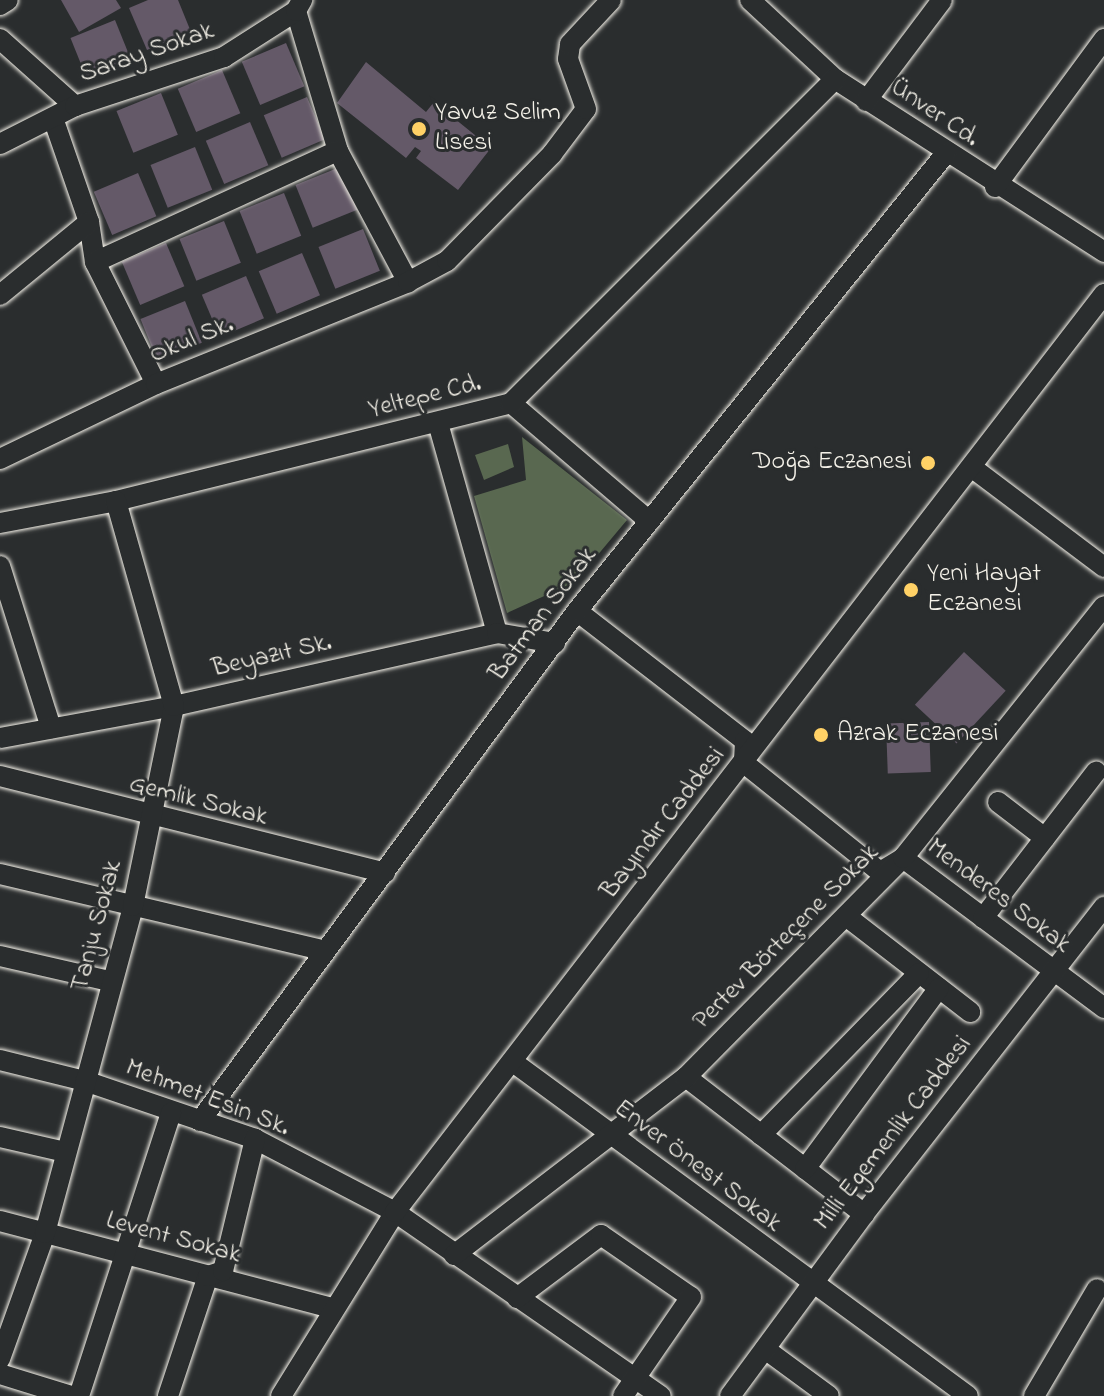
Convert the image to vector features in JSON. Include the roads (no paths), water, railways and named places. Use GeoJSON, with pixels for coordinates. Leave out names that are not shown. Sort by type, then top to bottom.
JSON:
{"type":"FeatureCollection","features":[{"type":"Feature","properties":{"kind":"street"},"geometry":{"type":"LineString","coordinates":[[0,5],[8,0]]}},
{"type":"Feature","properties":{"kind":"street","name":"Okul Sk."},"geometry":{"type":"LineString","coordinates":[[0,459],[156,384],[408,282],[447,261],[552,154],[586,109],[568,59],[570,44],[611,0]]}},
{"type":"Feature","properties":{"kind":"street","name":"Ünver Cd."},"geometry":{"type":"LineString","coordinates":[[750,0],[835,79],[995,187],[1104,252]]}},
{"type":"Feature","properties":{"kind":"street"},"geometry":{"type":"LineString","coordinates":[[866,101],[942,0]]}},
{"type":"Feature","properties":{"kind":"street"},"geometry":{"type":"LineString","coordinates":[[299,5],[338,151],[408,282]]}},
{"type":"Feature","properties":{"kind":"street","name":"Saray Sokak"},"geometry":{"type":"LineString","coordinates":[[0,144],[75,106],[224,57],[299,5]]}},
{"type":"Feature","properties":{"kind":"street"},"geometry":{"type":"LineString","coordinates":[[0,39],[75,106]]}},
{"type":"Feature","properties":{"kind":"street"},"geometry":{"type":"LineString","coordinates":[[995,187],[1104,39]]}},
{"type":"Feature","properties":{"kind":"street","name":"Yeltepe Cd."},"geometry":{"type":"LineString","coordinates":[[0,523],[116,501],[511,403],[835,79]]}},
{"type":"Feature","properties":{"kind":"street"},"geometry":{"type":"LineString","coordinates":[[53,118],[89,222],[95,262],[156,384]]}},
{"type":"Feature","properties":{"kind":"street"},"geometry":{"type":"LineString","coordinates":[[95,262],[338,151]]}},
{"type":"Feature","properties":{"kind":"street","name":"Batman Sokak"},"geometry":{"type":"LineString","coordinates":[[200,1121],[577,611],[946,153]]}},
{"type":"Feature","properties":{"kind":"street"},"geometry":{"type":"LineString","coordinates":[[0,295],[89,222]]}},
{"type":"Feature","properties":{"kind":"street","name":"Bayındır Caddesi"},"geometry":{"type":"LineString","coordinates":[[281,1396],[332,1308],[395,1212],[974,469],[1104,294]]}},
{"type":"Feature","properties":{"kind":"street"},"geometry":{"type":"LineString","coordinates":[[511,403],[649,521]]}},
{"type":"Feature","properties":{"kind":"street"},"geometry":{"type":"LineString","coordinates":[[438,423],[497,633]]}},
{"type":"Feature","properties":{"kind":"street"},"geometry":{"type":"LineString","coordinates":[[974,469],[1104,567]]}},
{"type":"Feature","properties":{"kind":"street","name":"Tanju Sokak"},"geometry":{"type":"LineString","coordinates":[[0,1359],[45,1233],[109,981],[133,906],[174,706],[116,501]]}},
{"type":"Feature","properties":{"kind":"street"},"geometry":{"type":"LineString","coordinates":[[0,566],[51,728]]}},
{"type":"Feature","properties":{"kind":"street","name":"Pertev Börteçene Sokak"},"geometry":{"type":"LineString","coordinates":[[454,1255],[614,1137],[686,1077],[903,858],[1104,606]]}},
{"type":"Feature","properties":{"kind":"street","name":"Menderes Sokak"},"geometry":{"type":"LineString","coordinates":[[577,611],[745,741],[744,763],[880,872],[903,858],[1104,1008]]}},
{"type":"Feature","properties":{"kind":"street","name":"Beyazıt Sk."},"geometry":{"type":"LineString","coordinates":[[0,738],[174,706],[497,633],[555,643]]}},
{"type":"Feature","properties":{"kind":"street"},"geometry":{"type":"LineString","coordinates":[[983,918],[1096,772]]}},
{"type":"Feature","properties":{"kind":"street","name":"Gemlik Sokak"},"geometry":{"type":"LineString","coordinates":[[0,776],[152,818],[385,873]]}},
{"type":"Feature","properties":{"kind":"street"},"geometry":{"type":"LineString","coordinates":[[998,802],[1045,838]]}},
{"type":"Feature","properties":{"kind":"street"},"geometry":{"type":"LineString","coordinates":[[0,874],[325,951]]}},
{"type":"Feature","properties":{"kind":"street","name":"Milli Egemenlik Caddesi"},"geometry":{"type":"LineString","coordinates":[[730,1396],[864,1214],[1104,907]]}},
{"type":"Feature","properties":{"kind":"street"},"geometry":{"type":"LineString","coordinates":[[846,916],[970,1012]]}},
{"type":"Feature","properties":{"kind":"street"},"geometry":{"type":"LineString","coordinates":[[0,956],[109,981]]}},
{"type":"Feature","properties":{"kind":"street"},"geometry":{"type":"LineString","coordinates":[[761,1135],[919,973]]}},
{"type":"Feature","properties":{"kind":"street"},"geometry":{"type":"LineString","coordinates":[[805,1169],[939,988]]}},
{"type":"Feature","properties":{"kind":"street","name":"Mehmet Esin Sk."},"geometry":{"type":"LineString","coordinates":[[0,1060],[85,1081],[171,1113],[255,1139],[395,1212],[661,1396]]}},
{"type":"Feature","properties":{"kind":"street","name":"Enver Önest Sokak"},"geometry":{"type":"LineString","coordinates":[[513,1062],[812,1286],[968,1396]]}},
{"type":"Feature","properties":{"kind":"street"},"geometry":{"type":"LineString","coordinates":[[686,1077],[864,1214]]}},
{"type":"Feature","properties":{"kind":"street"},"geometry":{"type":"LineString","coordinates":[[79,1396],[171,1113]]}},
{"type":"Feature","properties":{"kind":"street"},"geometry":{"type":"LineString","coordinates":[[0,1137],[65,1152]]}},
{"type":"Feature","properties":{"kind":"street"},"geometry":{"type":"LineString","coordinates":[[168,1396],[208,1276],[223,1271],[255,1139]]}},
{"type":"Feature","properties":{"kind":"street","name":"Levent Sokak"},"geometry":{"type":"LineString","coordinates":[[0,1221],[332,1308]]}},
{"type":"Feature","properties":{"kind":"street"},"geometry":{"type":"LineString","coordinates":[[517,1298],[601,1235],[691,1297],[623,1396]]}},
{"type":"Feature","properties":{"kind":"street"},"geometry":{"type":"LineString","coordinates":[[1034,1396],[1097,1289]]}},
{"type":"Feature","properties":{"kind":"street"},"geometry":{"type":"LineString","coordinates":[[765,1349],[829,1396]]}},
{"type":"Feature","properties":{"kind":"street"},"geometry":{"type":"LineString","coordinates":[[0,1374],[71,1396]]}},
{"type":"Feature","properties":{"kind":"place","name":"Yavuz Selim Lisesi"},"geometry":{"type":"Point","coordinates":[419,129]}},
{"type":"Feature","properties":{"kind":"place","name":"Doğa Eczanesi"},"geometry":{"type":"Point","coordinates":[928,463]}},
{"type":"Feature","properties":{"kind":"place","name":"Yeni Hayat Eczanesi"},"geometry":{"type":"Point","coordinates":[911,590]}},
{"type":"Feature","properties":{"kind":"place","name":"Azrak Eczanesi"},"geometry":{"type":"Point","coordinates":[821,735]}}]}
